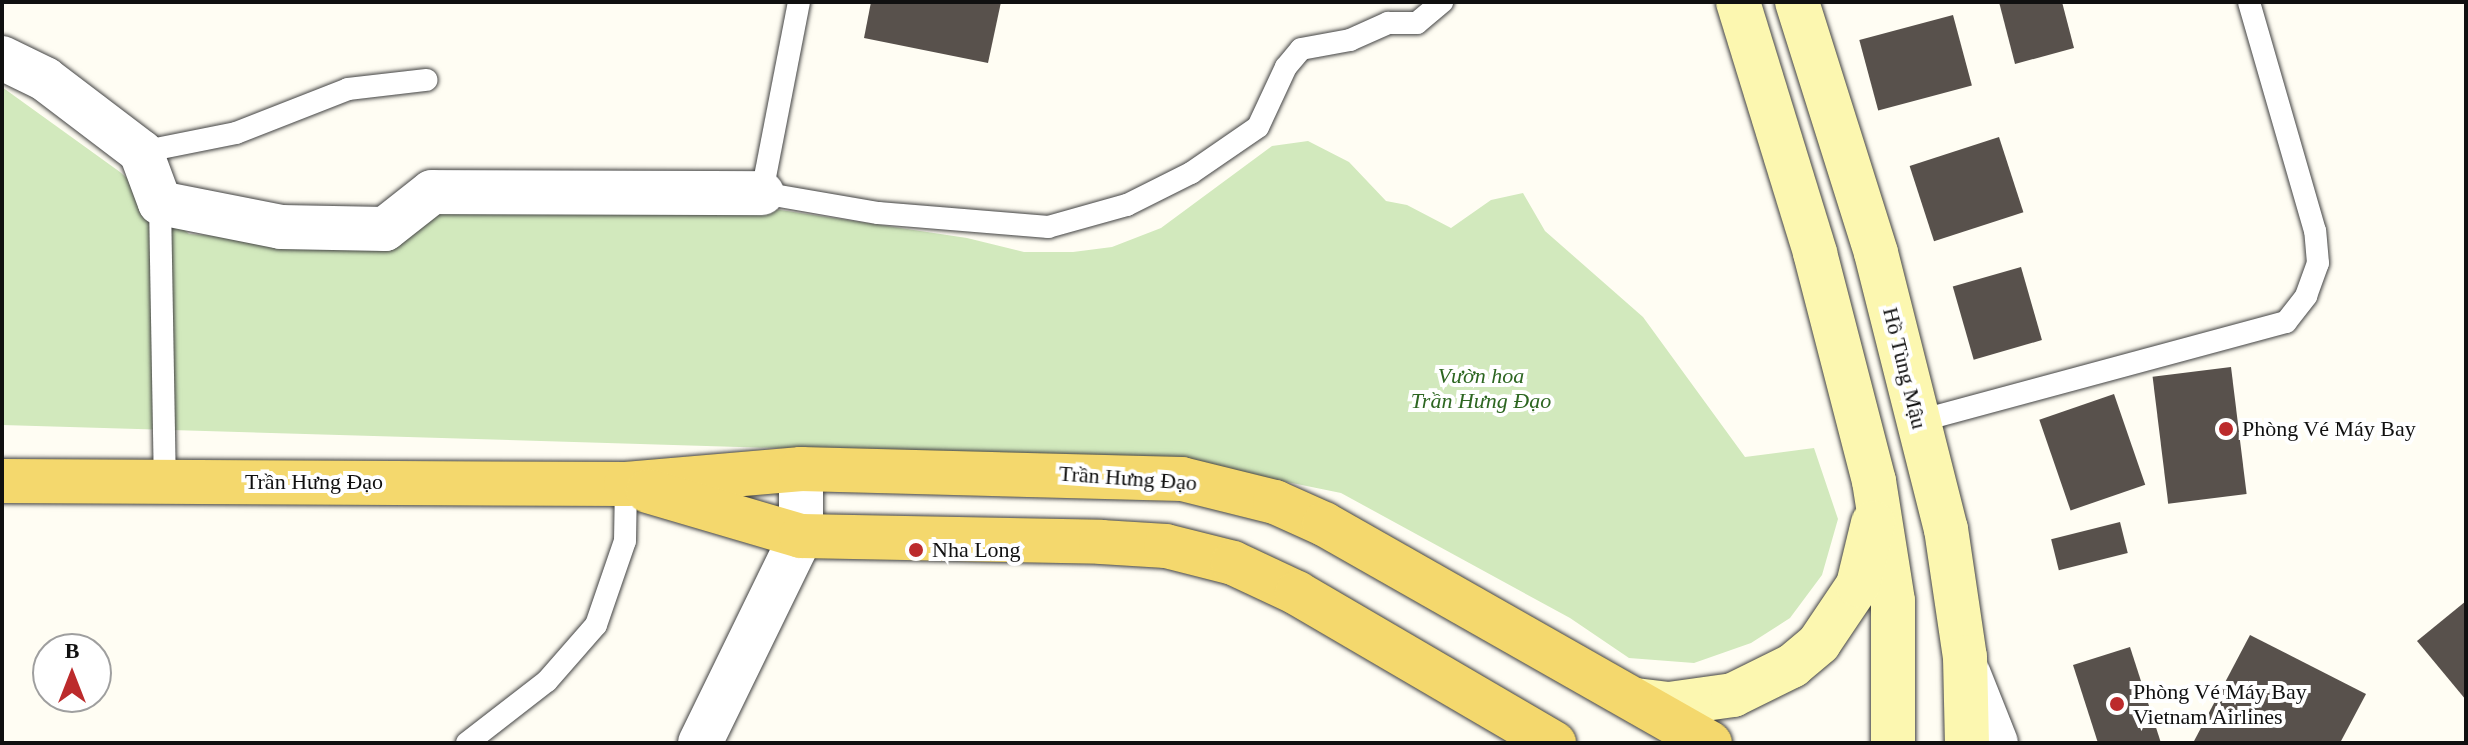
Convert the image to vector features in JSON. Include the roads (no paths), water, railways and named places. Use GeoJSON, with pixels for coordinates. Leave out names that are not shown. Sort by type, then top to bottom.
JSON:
{"type":"FeatureCollection","features":[{"type":"Feature","properties":{"kind":"main road"},"geometry":{"type":"LineString","coordinates":[[1738,2],[1815,253],[1874,481],[1893,601],[1893,743]]}},
{"type":"Feature","properties":{"kind":"main road","name":"Hồ Tùng Mậu"},"geometry":{"type":"LineString","coordinates":[[1797,2],[1876,253],[1946,529],[1965,657],[1967,743]]}},
{"type":"Feature","properties":{"kind":"main road","name":"Trần Hưng Đạo"},"geometry":{"type":"LineString","coordinates":[[2,481],[626,484],[801,469],[1096,473],[1182,479],[1229,489],[1324,524],[1710,743]]}},
{"type":"Feature","properties":{"kind":"main road"},"geometry":{"type":"LineString","coordinates":[[1636,700],[1669,704],[1733,695],[1792,666],[1819,643],[1858,585],[1869,551],[1874,481]]}},
{"type":"Feature","properties":{"kind":"main road","name":"Trần Hưng Đạo"},"geometry":{"type":"LineString","coordinates":[[626,484],[801,536],[1114,542],[1166,546],[1233,563],[1297,593],[1554,743]]}},
{"type":"Feature","properties":{"kind":"street"},"geometry":{"type":"LineString","coordinates":[[2,58],[45,79],[141,152],[160,203],[281,227],[385,229],[432,192],[762,193]]}},
{"type":"Feature","properties":{"kind":"street"},"geometry":{"type":"LineString","coordinates":[[700,743],[801,536],[801,469]]}},
{"type":"Feature","properties":{"kind":"street"},"geometry":{"type":"LineString","coordinates":[[1965,657],[1996,743]]}},
{"type":"Feature","properties":{"kind":"lane"},"geometry":{"type":"LineString","coordinates":[[799,2],[762,193],[878,213],[1048,227],[1127,205],[1191,173],[1258,127],[1286,67],[1301,49],[1350,40],[1388,23],[1417,23],[1442,2]]}},
{"type":"Feature","properties":{"kind":"lane"},"geometry":{"type":"LineString","coordinates":[[1919,421],[2286,322],[2306,296],[2318,263],[2315,231],[2249,2]]}},
{"type":"Feature","properties":{"kind":"lane"},"geometry":{"type":"LineString","coordinates":[[141,152],[236,133],[348,89],[426,80]]}},
{"type":"Feature","properties":{"kind":"lane"},"geometry":{"type":"LineString","coordinates":[[160,203],[165,481]]}},
{"type":"Feature","properties":{"kind":"lane"},"geometry":{"type":"LineString","coordinates":[[467,743],[547,681],[596,625],[625,541],[626,484]]}},
{"type":"Feature","properties":{"kind":"place","name":"Phòng Vé Máy Bay"},"geometry":{"type":"Point","coordinates":[2226,429]}},
{"type":"Feature","properties":{"kind":"place","name":"Nha Long"},"geometry":{"type":"Point","coordinates":[916,550]}},
{"type":"Feature","properties":{"kind":"place","name":"Phòng Vé Máy Bay Vietnam Airlines"},"geometry":{"type":"Point","coordinates":[2117,704]}},
{"type":"Feature","properties":{"kind":"park label","name":"Vườn hoa Trần Hưng Đạo"},"geometry":{"type":"Point","coordinates":[1481,388]}}]}
